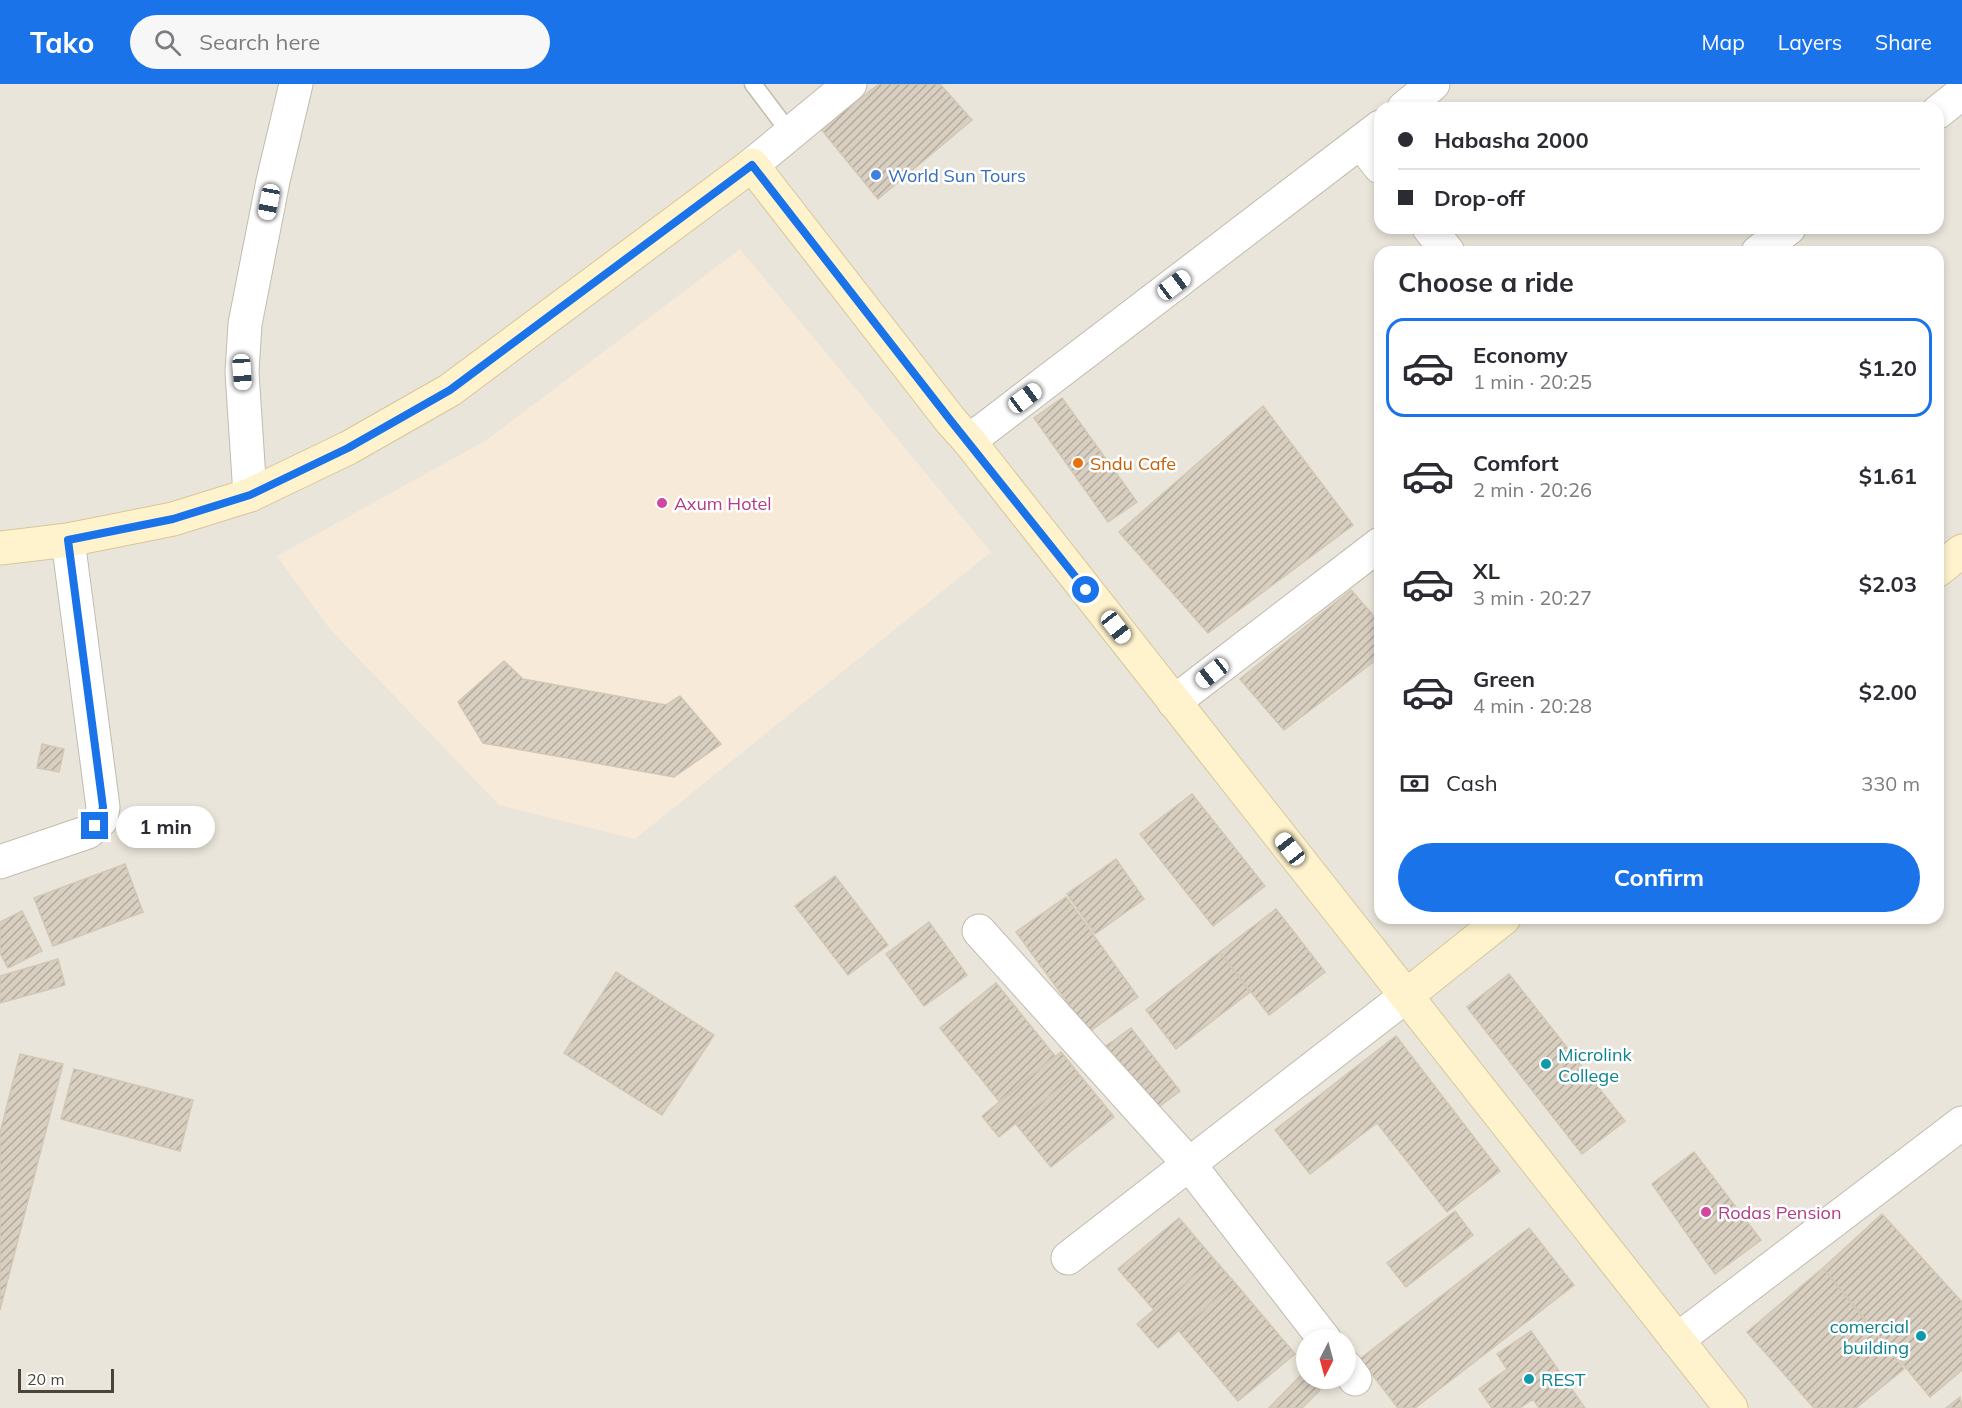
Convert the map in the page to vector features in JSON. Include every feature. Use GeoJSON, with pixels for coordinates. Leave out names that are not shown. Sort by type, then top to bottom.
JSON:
{"type":"FeatureCollection","features":[{"type":"Feature","properties":{"kind":"street"},"geometry":{"type":"LineString","coordinates":[[250,495],[242,372],[245,324],[273,181],[296,84]]}},
{"type":"Feature","properties":{"kind":"street"},"geometry":{"type":"LineString","coordinates":[[0,548],[68,540],[173,519],[250,495],[348,448],[450,390],[752,165],[850,84]]}},
{"type":"Feature","properties":{"kind":"street"},"geometry":{"type":"LineString","coordinates":[[1411,102],[1433,84]]}},
{"type":"Feature","properties":{"kind":"street"},"geometry":{"type":"LineString","coordinates":[[1944,107],[1962,93]]}},
{"type":"Feature","properties":{"kind":"street"},"geometry":{"type":"LineString","coordinates":[[969,441],[1374,146]]}},
{"type":"Feature","properties":{"kind":"street"},"geometry":{"type":"LineString","coordinates":[[752,165],[951,421],[1731,1408]]}},
{"type":"Feature","properties":{"kind":"street"},"geometry":{"type":"LineString","coordinates":[[1434,234],[1443,246]]}},
{"type":"Feature","properties":{"kind":"street"},"geometry":{"type":"LineString","coordinates":[[1766,246],[1781,234]]}},
{"type":"Feature","properties":{"kind":"street"},"geometry":{"type":"LineString","coordinates":[[0,862],[88,832],[100,820],[103,807],[68,540]]}},
{"type":"Feature","properties":{"kind":"street"},"geometry":{"type":"LineString","coordinates":[[1174,702],[1374,549]]}},
{"type":"Feature","properties":{"kind":"street"},"geometry":{"type":"LineString","coordinates":[[1944,565],[1962,550]]}},
{"type":"Feature","properties":{"kind":"street"},"geometry":{"type":"LineString","coordinates":[[1068,1258],[1496,924]]}},
{"type":"Feature","properties":{"kind":"street"},"geometry":{"type":"LineString","coordinates":[[979,931],[1189,1164],[1316,1329]]}},
{"type":"Feature","properties":{"kind":"street"},"geometry":{"type":"LineString","coordinates":[[1677,1340],[1962,1123]]}},
{"type":"Feature","properties":{"kind":"lane"},"geometry":{"type":"LineString","coordinates":[[753,84],[790,134]]}},
{"type":"Feature","properties":{"kind":"shaded area"},"geometry":{"type":"Polygon","coordinates":[[[0,84],[1962,84],[1962,1408],[0,1408],[0,84]]]}},
{"type":"Feature","properties":{"kind":"shaded area","name":"Axum Hotel"},"geometry":{"type":"Polygon","coordinates":[[[740,249],[991,552],[635,839],[499,805],[329,628],[277,556],[485,441],[740,249]]]}},
{"type":"Feature","properties":{"kind":"building"},"geometry":{"type":"Polygon","coordinates":[[[879,84],[940,84],[972,120],[878,199],[821,129],[879,84]]]}},
{"type":"Feature","properties":{"kind":"building"},"geometry":{"type":"Polygon","coordinates":[[[1062,398],[1137,502],[1108,522],[1034,418],[1062,398]]]}},
{"type":"Feature","properties":{"kind":"building"},"geometry":{"type":"Polygon","coordinates":[[[1263,406],[1353,525],[1208,633],[1119,532],[1263,406]]]}},
{"type":"Feature","properties":{"kind":"building"},"geometry":{"type":"Polygon","coordinates":[[[1351,590],[1374,616],[1374,662],[1284,730],[1240,679],[1351,590]]]}},
{"type":"Feature","properties":{"kind":"building"},"geometry":{"type":"Polygon","coordinates":[[[504,661],[523,679],[666,705],[680,696],[721,744],[674,777],[483,743],[458,702],[504,661]]]}},
{"type":"Feature","properties":{"kind":"building"},"geometry":{"type":"Polygon","coordinates":[[[42,744],[64,749],[59,772],[37,768],[42,744]]]}},
{"type":"Feature","properties":{"kind":"building"},"geometry":{"type":"Polygon","coordinates":[[[1192,794],[1265,886],[1213,926],[1140,834],[1192,794]]]}},
{"type":"Feature","properties":{"kind":"building"},"geometry":{"type":"Polygon","coordinates":[[[1116,859],[1144,899],[1095,934],[1067,894],[1116,859]]]}},
{"type":"Feature","properties":{"kind":"building"},"geometry":{"type":"Polygon","coordinates":[[[125,864],[143,912],[53,946],[34,898],[125,864]]]}},
{"type":"Feature","properties":{"kind":"building"},"geometry":{"type":"Polygon","coordinates":[[[835,876],[888,945],[848,975],[795,906],[835,876]]]}},
{"type":"Feature","properties":{"kind":"building"},"geometry":{"type":"Polygon","coordinates":[[[1066,897],[1138,997],[1089,1032],[1016,932],[1066,897]]]}},
{"type":"Feature","properties":{"kind":"building"},"geometry":{"type":"Polygon","coordinates":[[[1276,909],[1325,972],[1269,1015],[1220,952],[1276,909]]]}},
{"type":"Feature","properties":{"kind":"building"},"geometry":{"type":"Polygon","coordinates":[[[22,911],[42,951],[8,968],[0,953],[0,922],[22,911]]]}},
{"type":"Feature","properties":{"kind":"building"},"geometry":{"type":"Polygon","coordinates":[[[929,922],[967,975],[924,1006],[886,954],[929,922]]]}},
{"type":"Feature","properties":{"kind":"building"},"geometry":{"type":"Polygon","coordinates":[[[1220,952],[1250,992],[1176,1049],[1146,1010],[1220,952]]]}},
{"type":"Feature","properties":{"kind":"building"},"geometry":{"type":"Polygon","coordinates":[[[58,959],[65,985],[0,1003],[0,976],[58,959]]]}},
{"type":"Feature","properties":{"kind":"building"},"geometry":{"type":"Polygon","coordinates":[[[616,972],[714,1035],[662,1115],[564,1053],[616,972]]]}},
{"type":"Feature","properties":{"kind":"building","name":"Microlink College"},"geometry":{"type":"Polygon","coordinates":[[[1509,974],[1625,1121],[1582,1154],[1467,1007],[1509,974]]]}},
{"type":"Feature","properties":{"kind":"building"},"geometry":{"type":"Polygon","coordinates":[[[996,983],[1055,1056],[999,1101],[940,1028],[996,983]]]}},
{"type":"Feature","properties":{"kind":"building"},"geometry":{"type":"Polygon","coordinates":[[[1131,1028],[1180,1091],[1155,1110],[1106,1046],[1131,1028]]]}},
{"type":"Feature","properties":{"kind":"building"},"geometry":{"type":"Polygon","coordinates":[[[1396,1036],[1500,1171],[1447,1212],[1377,1123],[1310,1174],[1275,1130],[1396,1036]]]}},
{"type":"Feature","properties":{"kind":"building"},"geometry":{"type":"Polygon","coordinates":[[[1061,1052],[1078,1073],[999,1137],[982,1116],[1061,1052]]]}},
{"type":"Feature","properties":{"kind":"building"},"geometry":{"type":"Polygon","coordinates":[[[20,1054],[63,1064],[0,1310],[0,1133],[20,1054]]]}},
{"type":"Feature","properties":{"kind":"building"},"geometry":{"type":"Polygon","coordinates":[[[74,1069],[193,1100],[180,1151],[61,1119],[74,1069]]]}},
{"type":"Feature","properties":{"kind":"building"},"geometry":{"type":"Polygon","coordinates":[[[1078,1073],[1114,1117],[1051,1167],[1015,1123],[1078,1073]]]}},
{"type":"Feature","properties":{"kind":"building","name":"Rodas Pension"},"geometry":{"type":"Polygon","coordinates":[[[1694,1152],[1761,1240],[1715,1274],[1652,1184],[1694,1152]]]}},
{"type":"Feature","properties":{"kind":"building"},"geometry":{"type":"Polygon","coordinates":[[[1455,1211],[1473,1235],[1406,1287],[1387,1263],[1455,1211]]]}},
{"type":"Feature","properties":{"kind":"building","name":"comercial building"},"geometry":{"type":"Polygon","coordinates":[[[1882,1214],[1962,1302],[1962,1370],[1930,1397],[1823,1268],[1882,1214]]]}},
{"type":"Feature","properties":{"kind":"building"},"geometry":{"type":"Polygon","coordinates":[[[1179,1218],[1214,1259],[1154,1310],[1118,1269],[1179,1218]]]}},
{"type":"Feature","properties":{"kind":"building"},"geometry":{"type":"Polygon","coordinates":[[[1529,1228],[1574,1285],[1415,1408],[1398,1408],[1360,1359],[1529,1228]]]}},
{"type":"Feature","properties":{"kind":"building"},"geometry":{"type":"Polygon","coordinates":[[[1214,1259],[1235,1283],[1158,1348],[1137,1324],[1214,1259]]]}},
{"type":"Feature","properties":{"kind":"building"},"geometry":{"type":"Polygon","coordinates":[[[1823,1268],[1904,1369],[1856,1408],[1814,1408],[1747,1332],[1823,1268]]]}},
{"type":"Feature","properties":{"kind":"building"},"geometry":{"type":"Polygon","coordinates":[[[1235,1283],[1295,1354],[1238,1401],[1179,1331],[1235,1283]]]}},
{"type":"Feature","properties":{"kind":"building","name":"REST"},"geometry":{"type":"Polygon","coordinates":[[[1531,1331],[1585,1408],[1539,1408],[1533,1399],[1520,1408],[1492,1408],[1479,1389],[1507,1369],[1497,1354],[1531,1331]]]}},
{"type":"Feature","properties":{"kind":"building"},"geometry":{"type":"Polygon","coordinates":[[[1296,1380],[1296,1389],[1320,1390],[1302,1408],[1269,1408],[1296,1380]]]}},
{"type":"Feature","properties":{"kind":"building"},"geometry":{"type":"Polygon","coordinates":[[[1960,1397],[1962,1408],[1946,1408],[1960,1397]]]}},
{"type":"Feature","properties":{"kind":"place","name":"World Sun Tours"},"geometry":{"type":"Point","coordinates":[876,175]}},
{"type":"Feature","properties":{"kind":"place","name":"Sndu Cafe"},"geometry":{"type":"Point","coordinates":[1078,463]}},
{"type":"Feature","properties":{"kind":"place","name":"Axum Hotel"},"geometry":{"type":"Point","coordinates":[662,503]}},
{"type":"Feature","properties":{"kind":"place","name":"Microlink College"},"geometry":{"type":"Point","coordinates":[1546,1064]}},
{"type":"Feature","properties":{"kind":"place","name":"Rodas Pension"},"geometry":{"type":"Point","coordinates":[1706,1212]}},
{"type":"Feature","properties":{"kind":"place","name":"comercial building"},"geometry":{"type":"Point","coordinates":[1921,1336]}},
{"type":"Feature","properties":{"kind":"place","name":"REST"},"geometry":{"type":"Point","coordinates":[1529,1379]}},
{"type":"Feature","properties":{"kind":"route"},"geometry":{"type":"LineString","coordinates":[[95,826],[100,820],[103,807],[68,540],[173,519],[250,495],[348,448],[450,390],[752,165],[1086,590]]}}]}
